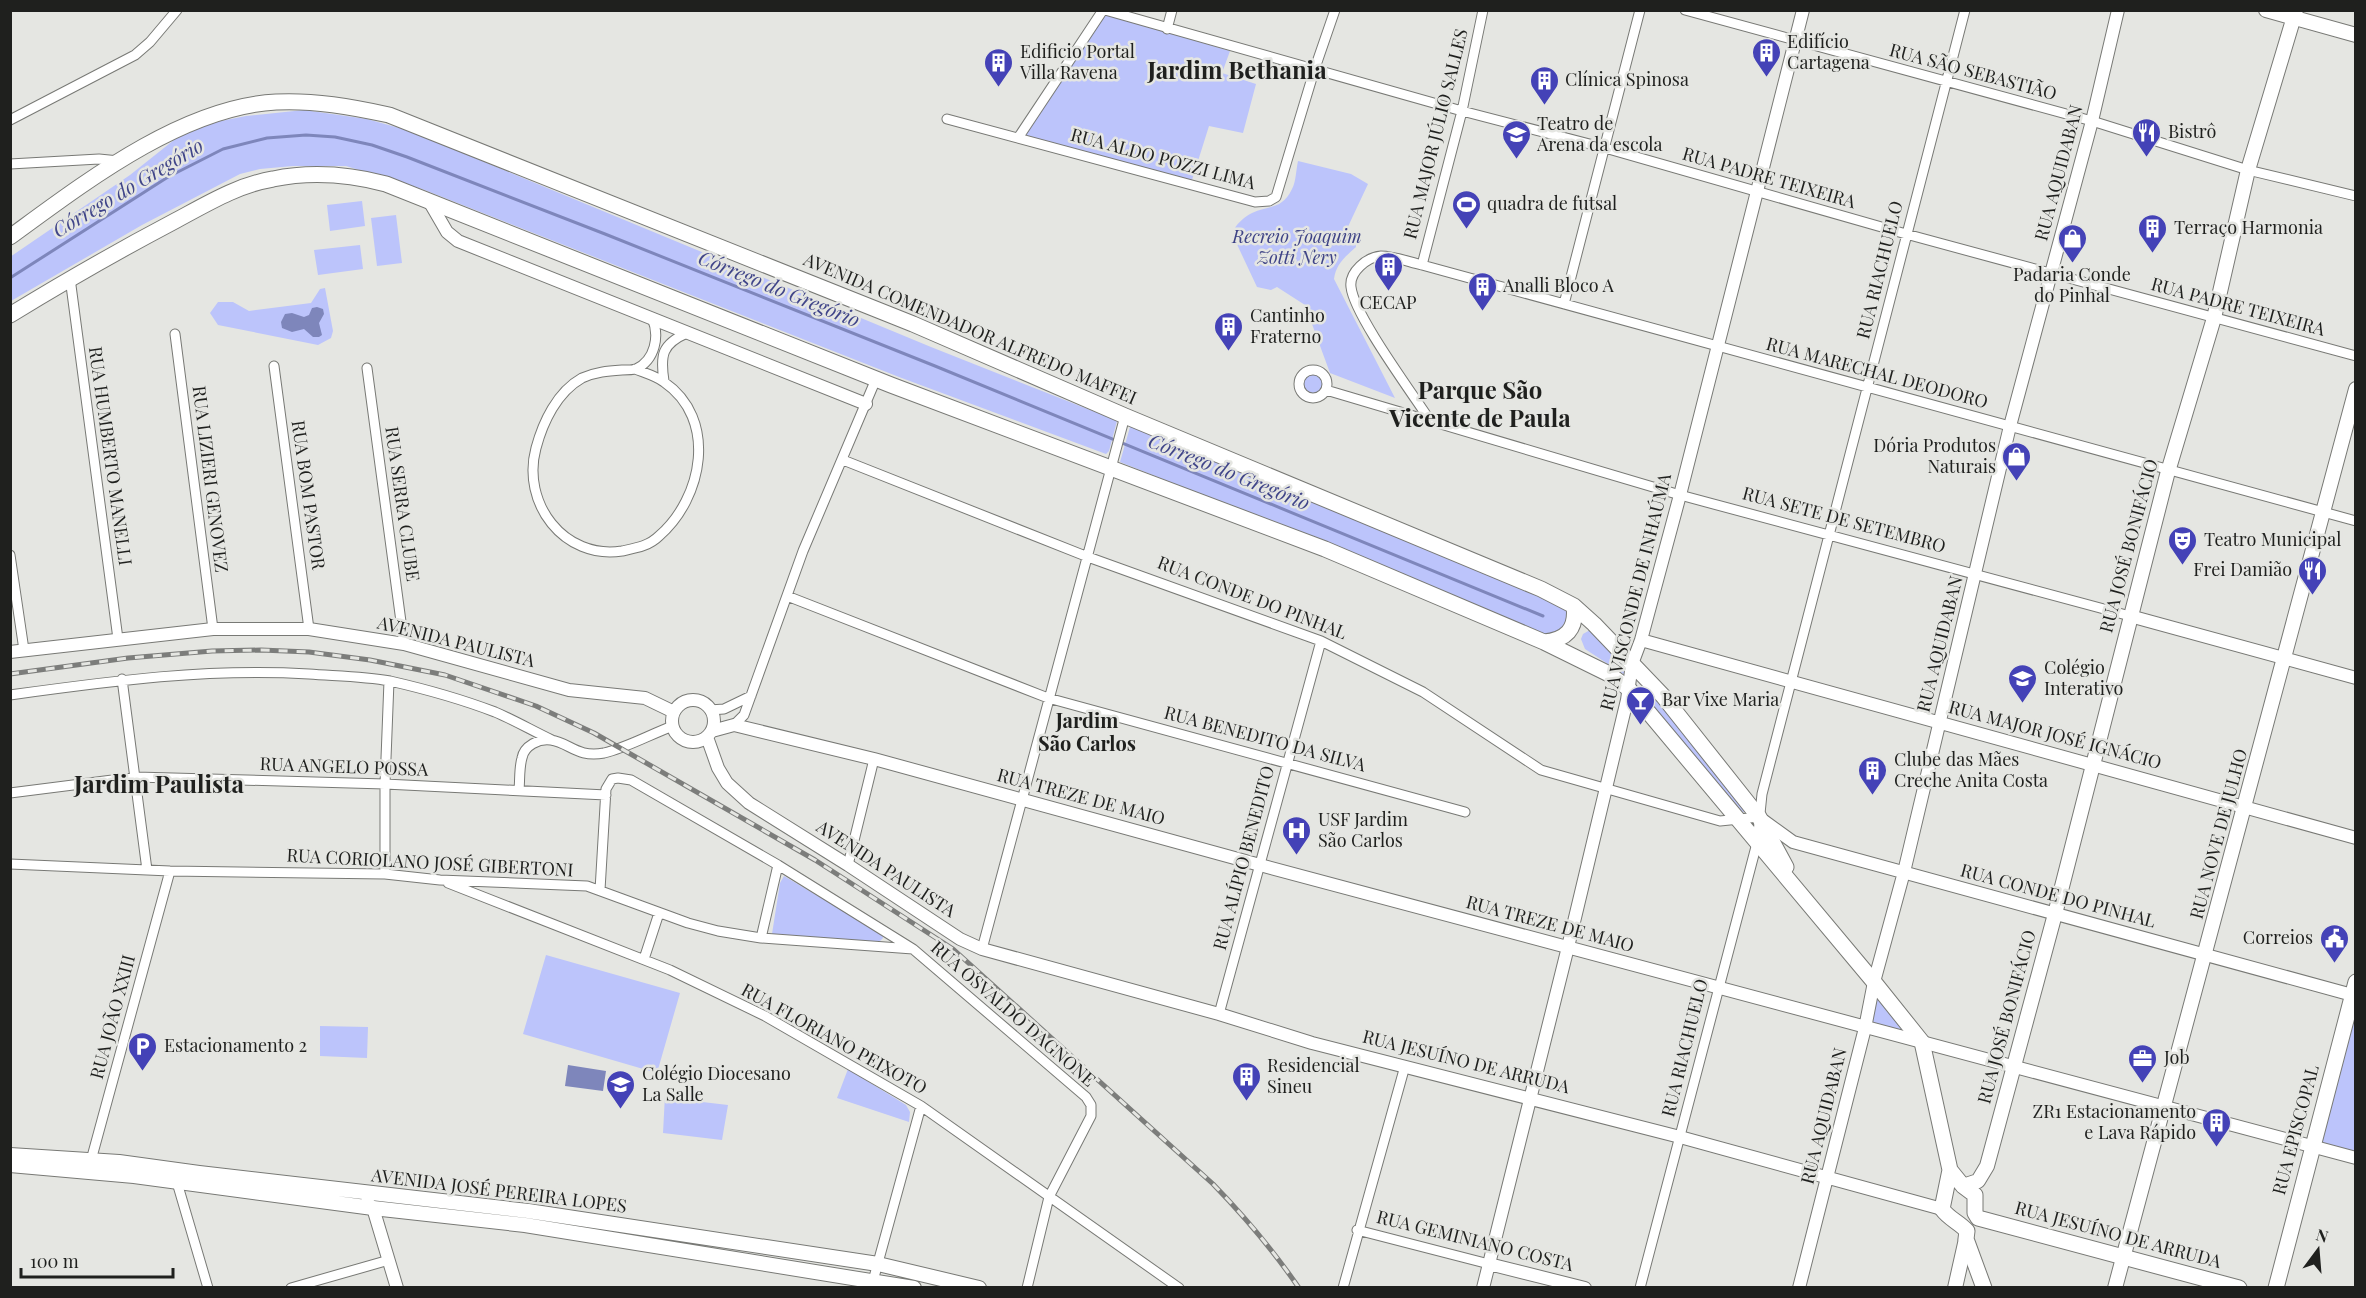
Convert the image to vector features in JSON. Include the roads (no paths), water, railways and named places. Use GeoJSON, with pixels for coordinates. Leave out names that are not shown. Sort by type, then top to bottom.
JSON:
{"type":"FeatureCollection","features":[{"type":"Feature","properties":{"kind":"main road"},"geometry":{"type":"LineString","coordinates":[[2266,10],[2295,15],[2355,35]]}},
{"type":"Feature","properties":{"kind":"main road","name":"RUA JOSÉ BONIFÁCIO"},"geometry":{"type":"LineString","coordinates":[[1963,1186],[1978,1181],[1987,1166],[2055,914],[2168,471],[2214,318],[2248,170],[2295,15]]}},
{"type":"Feature","properties":{"kind":"main road","name":"AVENIDA COMENDADOR ALFREDO MAFFEI"},"geometry":{"type":"LineString","coordinates":[[10,237],[121,161],[167,133],[190,123],[239,108],[274,102],[340,105],[389,115],[913,324],[1123,422],[1530,585],[1574,606],[1663,696],[1759,817],[1802,895]]}},
{"type":"Feature","properties":{"kind":"main road","name":"AVENIDA COMENDADOR ALFREDO MAFFEI"},"geometry":{"type":"LineString","coordinates":[[10,315],[70,278],[225,195],[273,179],[334,174],[356,177],[386,184],[876,379],[1112,464],[1324,549],[1544,642],[1610,674],[1629,690],[1802,895],[1922,1042],[1950,1170],[1942,1209]]}},
{"type":"Feature","properties":{"kind":"main road","name":"RUA NOVE DE JULHO"},"geometry":{"type":"LineString","coordinates":[[2115,1287],[2355,389]]}},
{"type":"Feature","properties":{"kind":"main road"},"geometry":{"type":"LineString","coordinates":[[1544,642],[1561,639],[1568,635],[1573,627],[1574,606]]}},
{"type":"Feature","properties":{"kind":"main road"},"geometry":{"type":"LineString","coordinates":[[1578,658],[1576,648],[1579,633],[1587,625],[1594,624]]}},
{"type":"Feature","properties":{"kind":"main road","name":"RUA EPISCOPAL"},"geometry":{"type":"LineString","coordinates":[[2276,1287],[2311,1146],[2354,991]]}},
{"type":"Feature","properties":{"kind":"main road","name":"AVENIDA JOSÉ PEREIRA LOPES"},"geometry":{"type":"LineString","coordinates":[[10,1155],[177,1176],[357,1191],[528,1211],[878,1264],[979,1287]]}},
{"type":"Feature","properties":{"kind":"main road","name":"AVENIDA JOSÉ PEREIRA LOPES"},"geometry":{"type":"LineString","coordinates":[[10,1165],[89,1166]]}},
{"type":"Feature","properties":{"kind":"main road"},"geometry":{"type":"LineString","coordinates":[[1950,1170],[1963,1186]]}},
{"type":"Feature","properties":{"kind":"main road","name":"AVENIDA JOSÉ PEREIRA LOPES"},"geometry":{"type":"LineString","coordinates":[[177,1176],[373,1208],[525,1225],[914,1287]]}},
{"type":"Feature","properties":{"kind":"main road"},"geometry":{"type":"LineString","coordinates":[[1947,1193],[1954,1186],[1963,1186]]}},
{"type":"Feature","properties":{"kind":"main road","name":"RUA JESUÍNO DE ARRUDA"},"geometry":{"type":"LineString","coordinates":[[1963,1186],[1975,1195],[1975,1213],[1978,1218],[1986,1221],[2240,1287]]}},
{"type":"Feature","properties":{"kind":"main road"},"geometry":{"type":"LineString","coordinates":[[1942,1209],[1947,1217],[1967,1231],[1955,1287]]}},
{"type":"Feature","properties":{"kind":"main road"},"geometry":{"type":"LineString","coordinates":[[525,1225],[528,1211]]}},
{"type":"Feature","properties":{"kind":"main road"},"geometry":{"type":"LineString","coordinates":[[1966,1239],[1984,1287]]}},
{"type":"Feature","properties":{"kind":"street"},"geometry":{"type":"LineString","coordinates":[[10,120],[135,55],[150,42],[177,10]]}},
{"type":"Feature","properties":{"kind":"street"},"geometry":{"type":"LineString","coordinates":[[1018,138],[1104,10]]}},
{"type":"Feature","properties":{"kind":"street","name":"RUA PADRE TEIXEIRA"},"geometry":{"type":"LineString","coordinates":[[1104,10],[2355,357]]}},
{"type":"Feature","properties":{"kind":"street"},"geometry":{"type":"LineString","coordinates":[[1167,29],[1172,10]]}},
{"type":"Feature","properties":{"kind":"street","name":"RUA ALDO POZZI LIMA"},"geometry":{"type":"LineString","coordinates":[[947,119],[1255,202],[1269,201],[1276,197],[1335,10]]}},
{"type":"Feature","properties":{"kind":"street","name":"RUA MAJOR JÚLIO SALLES"},"geometry":{"type":"LineString","coordinates":[[1422,265],[1462,111],[1483,10]]}},
{"type":"Feature","properties":{"kind":"street"},"geometry":{"type":"LineString","coordinates":[[1564,304],[1640,10]]}},
{"type":"Feature","properties":{"kind":"street","name":"RUA SÃO SEBASTIÃO"},"geometry":{"type":"LineString","coordinates":[[1685,10],[2092,121],[2248,170],[2355,196]]}},
{"type":"Feature","properties":{"kind":"street","name":"RUA VISCONDE DE INHAÚMA"},"geometry":{"type":"LineString","coordinates":[[1483,1287],[1568,947],[1629,690],[1632,664],[1641,640],[1680,495],[1755,191],[1803,10]]}},
{"type":"Feature","properties":{"kind":"street","name":"RUA RIACHUELO"},"geometry":{"type":"LineString","coordinates":[[1640,1287],[1756,843],[1762,794],[1965,10]]}},
{"type":"Feature","properties":{"kind":"street","name":"RUA AQUIDABAN"},"geometry":{"type":"LineString","coordinates":[[1799,1287],[1865,1028],[1874,982],[1904,872],[2010,426],[2092,121],[2118,10]]}},
{"type":"Feature","properties":{"kind":"street"},"geometry":{"type":"LineString","coordinates":[[10,164],[99,159],[121,161]]}},
{"type":"Feature","properties":{"kind":"street"},"geometry":{"type":"LineString","coordinates":[[429,201],[447,232],[458,241],[866,404]]}},
{"type":"Feature","properties":{"kind":"street","name":"RUA MARECHAL DEODORO"},"geometry":{"type":"LineString","coordinates":[[1431,422],[1373,334],[1356,303],[1351,287],[1352,279],[1362,264],[1378,256],[1422,265],[2355,521]]}},
{"type":"Feature","properties":{"kind":"street","name":"RUA HUMBERTO MANELLI"},"geometry":{"type":"LineString","coordinates":[[70,278],[118,639]]}},
{"type":"Feature","properties":{"kind":"street"},"geometry":{"type":"LineString","coordinates":[[635,369],[649,357],[655,347],[657,328],[652,318]]}},
{"type":"Feature","properties":{"kind":"street"},"geometry":{"type":"LineString","coordinates":[[664,381],[661,362],[664,351],[678,337],[687,333]]}},
{"type":"Feature","properties":{"kind":"street","name":"RUA LIZIERI GENOVEZ"},"geometry":{"type":"LineString","coordinates":[[175,334],[213,629]]}},
{"type":"Feature","properties":{"kind":"street","name":"RUA BOM PASTOR"},"geometry":{"type":"LineString","coordinates":[[274,366],[309,629]]}},
{"type":"Feature","properties":{"kind":"street","name":"RUA SERRA CLUBE"},"geometry":{"type":"LineString","coordinates":[[367,368],[404,644]]}},
{"type":"Feature","properties":{"kind":"street"},"geometry":{"type":"LineString","coordinates":[[635,369],[664,381],[686,405],[694,419],[700,444],[699,465],[682,508],[672,526],[653,542],[636,548],[616,551],[580,546],[552,526],[542,511],[533,478],[536,447],[558,398],[570,387],[597,372],[635,369]]}},
{"type":"Feature","properties":{"kind":"street"},"geometry":{"type":"LineString","coordinates":[[734,725],[744,715],[813,525],[876,379]]}},
{"type":"Feature","properties":{"kind":"street","name":"RUA SETE DE SETEMBRO"},"geometry":{"type":"LineString","coordinates":[[1326,390],[1680,495],[2355,678]]}},
{"type":"Feature","properties":{"kind":"street"},"geometry":{"type":"LineString","coordinates":[[982,949],[1123,422]]}},
{"type":"Feature","properties":{"kind":"street","name":"RUA CONDE DO PINHAL"},"geometry":{"type":"LineString","coordinates":[[843,460],[1088,557],[1321,641],[1423,692],[1541,770],[1720,821],[1738,820]]}},
{"type":"Feature","properties":{"kind":"street"},"geometry":{"type":"LineString","coordinates":[[10,555],[24,650]]}},
{"type":"Feature","properties":{"kind":"street","name":"RUA BENEDITO DA SILVA"},"geometry":{"type":"LineString","coordinates":[[787,596],[1048,698],[1465,812]]}},
{"type":"Feature","properties":{"kind":"street","name":"AVENIDA PAULISTA"},"geometry":{"type":"LineString","coordinates":[[10,652],[213,629],[309,629],[404,644],[569,690],[645,698],[674,712]]}},
{"type":"Feature","properties":{"kind":"street","name":"RUA MAJOR JOSÉ IGNÁCIO"},"geometry":{"type":"LineString","coordinates":[[1641,640],[2355,838]]}},
{"type":"Feature","properties":{"kind":"street","name":"RUA ALÍPIO BENEDITO"},"geometry":{"type":"LineString","coordinates":[[1219,1014],[1321,641]]}},
{"type":"Feature","properties":{"kind":"street"},"geometry":{"type":"LineString","coordinates":[[10,695],[122,680],[253,671],[389,681],[494,712],[576,751],[588,754],[604,753],[673,726]]}},
{"type":"Feature","properties":{"kind":"street"},"geometry":{"type":"LineString","coordinates":[[122,680],[147,870]]}},
{"type":"Feature","properties":{"kind":"street"},"geometry":{"type":"LineString","coordinates":[[385,874],[385,784],[389,681]]}},
{"type":"Feature","properties":{"kind":"street"},"geometry":{"type":"LineString","coordinates":[[710,710],[730,706],[751,696]]}},
{"type":"Feature","properties":{"kind":"street"},"geometry":{"type":"LineString","coordinates":[[692,701],[706,705],[710,710],[713,717],[709,734],[701,741],[687,741],[676,733],[673,726],[674,712],[685,702],[692,701]]}},
{"type":"Feature","properties":{"kind":"street","name":"RUA TREZE DE MAIO"},"geometry":{"type":"LineString","coordinates":[[709,734],[734,725],[874,759],[1865,1028],[2355,1158]]}},
{"type":"Feature","properties":{"kind":"street","name":"AVENIDA PAULISTA"},"geometry":{"type":"LineString","coordinates":[[709,734],[718,768],[727,783],[749,803],[960,939],[982,949]]}},
{"type":"Feature","properties":{"kind":"street"},"geometry":{"type":"LineString","coordinates":[[519,790],[523,754],[534,743],[552,740]]}},
{"type":"Feature","properties":{"kind":"street"},"geometry":{"type":"LineString","coordinates":[[848,865],[874,759]]}},
{"type":"Feature","properties":{"kind":"street","name":"RUA ANGELO POSSA"},"geometry":{"type":"LineString","coordinates":[[10,793],[136,777],[385,784],[606,795]]}},
{"type":"Feature","properties":{"kind":"street"},"geometry":{"type":"LineString","coordinates":[[600,891],[608,784],[612,779],[631,780],[778,865],[913,949]]}},
{"type":"Feature","properties":{"kind":"street"},"geometry":{"type":"LineString","coordinates":[[1738,820],[1759,817]]}},
{"type":"Feature","properties":{"kind":"street","name":"RUA CONDE DO PINHAL"},"geometry":{"type":"LineString","coordinates":[[1759,817],[1793,843],[2205,955],[2354,991]]}},
{"type":"Feature","properties":{"kind":"street","name":"RUA CORIOLANO JOSÉ GIBERTONI"},"geometry":{"type":"LineString","coordinates":[[10,864],[170,871],[385,874],[440,880],[587,886],[718,932],[761,938],[913,949]]}},
{"type":"Feature","properties":{"kind":"street"},"geometry":{"type":"LineString","coordinates":[[761,938],[778,865]]}},
{"type":"Feature","properties":{"kind":"street","name":"RUA JOÃO XXIII"},"geometry":{"type":"LineString","coordinates":[[89,1166],[170,871]]}},
{"type":"Feature","properties":{"kind":"street","name":"RUA FLORIANO PEIXOTO"},"geometry":{"type":"LineString","coordinates":[[440,880],[644,959],[765,1016],[921,1106],[1179,1287]]}},
{"type":"Feature","properties":{"kind":"street"},"geometry":{"type":"LineString","coordinates":[[644,959],[659,913]]}},
{"type":"Feature","properties":{"kind":"street","name":"RUA OSVALDO DAGNONE"},"geometry":{"type":"LineString","coordinates":[[913,949],[1086,1097],[1092,1116],[1049,1197]]}},
{"type":"Feature","properties":{"kind":"street","name":"RUA JESUÍNO DE ARRUDA"},"geometry":{"type":"LineString","coordinates":[[982,949],[1219,1014],[1312,1043],[1680,1137],[1942,1209]]}},
{"type":"Feature","properties":{"kind":"street"},"geometry":{"type":"LineString","coordinates":[[1342,1287],[1405,1066]]}},
{"type":"Feature","properties":{"kind":"street"},"geometry":{"type":"LineString","coordinates":[[873,1281],[921,1106]]}},
{"type":"Feature","properties":{"kind":"street"},"geometry":{"type":"LineString","coordinates":[[177,1176],[208,1287]]}},
{"type":"Feature","properties":{"kind":"street"},"geometry":{"type":"LineString","coordinates":[[357,1191],[373,1208],[397,1287]]}},
{"type":"Feature","properties":{"kind":"street"},"geometry":{"type":"LineString","coordinates":[[1027,1287],[1049,1197]]}},
{"type":"Feature","properties":{"kind":"street","name":"RUA GEMINIANO COSTA"},"geometry":{"type":"LineString","coordinates":[[1357,1230],[1585,1287]]}},
{"type":"Feature","properties":{"kind":"street"},"geometry":{"type":"LineString","coordinates":[[291,1287],[389,1260]]}},
{"type":"Feature","properties":{"kind":"waterway","name":"Córrego do Gregório"},"geometry":{"type":"LineString","coordinates":[[10,278],[168,177],[223,149],[267,138],[306,135],[335,137],[372,145],[605,234],[935,366],[1543,616]]}},
{"type":"Feature","properties":{"kind":"railway"},"geometry":{"type":"LineString","coordinates":[[10,674],[128,658],[212,651],[309,652],[370,660],[445,675],[536,706],[594,733],[815,860],[953,949],[1213,1184],[1258,1234],[1299,1288]]}},
{"type":"Feature","properties":{"kind":"place","name":"Edifício Cartagena"},"geometry":{"type":"Point","coordinates":[1766,78]}},
{"type":"Feature","properties":{"kind":"place","name":"Edificio Portal Villa Ravena"},"geometry":{"type":"Point","coordinates":[999,88]}},
{"type":"Feature","properties":{"kind":"place","name":"Clínica Spinosa"},"geometry":{"type":"Point","coordinates":[1544,106]}},
{"type":"Feature","properties":{"kind":"place","name":"Bistrô"},"geometry":{"type":"Point","coordinates":[2147,158]}},
{"type":"Feature","properties":{"kind":"place","name":"Teatro de Arena da escola"},"geometry":{"type":"Point","coordinates":[1516,160]}},
{"type":"Feature","properties":{"kind":"place","name":"quadra de futsal"},"geometry":{"type":"Point","coordinates":[1466,230]}},
{"type":"Feature","properties":{"kind":"place","name":"Terraço Harmonia"},"geometry":{"type":"Point","coordinates":[2153,254]}},
{"type":"Feature","properties":{"kind":"place","name":"Padaria Conde do Pinhal"},"geometry":{"type":"Point","coordinates":[2072,264]}},
{"type":"Feature","properties":{"kind":"place","name":"CECAP"},"geometry":{"type":"Point","coordinates":[1388,292]}},
{"type":"Feature","properties":{"kind":"place","name":"Analli Bloco A"},"geometry":{"type":"Point","coordinates":[1482,312]}},
{"type":"Feature","properties":{"kind":"place","name":"Cantinho Fraterno"},"geometry":{"type":"Point","coordinates":[1229,352]}},
{"type":"Feature","properties":{"kind":"place","name":"Dória Produtos Naturais"},"geometry":{"type":"Point","coordinates":[2017,482]}},
{"type":"Feature","properties":{"kind":"place","name":"Teatro Municipal"},"geometry":{"type":"Point","coordinates":[2183,566]}},
{"type":"Feature","properties":{"kind":"place","name":"Frei Damião"},"geometry":{"type":"Point","coordinates":[2313,596]}},
{"type":"Feature","properties":{"kind":"place","name":"Colégio Interativo"},"geometry":{"type":"Point","coordinates":[2023,704]}},
{"type":"Feature","properties":{"kind":"place","name":"Bar Vixe Maria"},"geometry":{"type":"Point","coordinates":[1641,726]}},
{"type":"Feature","properties":{"kind":"place","name":"Clube das Mães Creche Anita Costa"},"geometry":{"type":"Point","coordinates":[1873,796]}},
{"type":"Feature","properties":{"kind":"place","name":"USF Jardim São Carlos"},"geometry":{"type":"Point","coordinates":[1297,856]}},
{"type":"Feature","properties":{"kind":"place","name":"Correios"},"geometry":{"type":"Point","coordinates":[2334,964]}},
{"type":"Feature","properties":{"kind":"place","name":"Estacionamento 2"},"geometry":{"type":"Point","coordinates":[143,1072]}},
{"type":"Feature","properties":{"kind":"place","name":"Job"},"geometry":{"type":"Point","coordinates":[2143,1084]}},
{"type":"Feature","properties":{"kind":"place","name":"Residencial Sineu"},"geometry":{"type":"Point","coordinates":[1246,1102]}},
{"type":"Feature","properties":{"kind":"place","name":"Colégio Diocesano La Salle"},"geometry":{"type":"Point","coordinates":[621,1110]}},
{"type":"Feature","properties":{"kind":"place","name":"ZR1 Estacionamento e Lava Rápido"},"geometry":{"type":"Point","coordinates":[2217,1148]}},
{"type":"Feature","properties":{"kind":"district","name":"Jardim Bethania"},"geometry":{"type":"Point","coordinates":[1237,71]}},
{"type":"Feature","properties":{"kind":"district","name":"Parque São Vicente de Paula"},"geometry":{"type":"Point","coordinates":[1480,405]}},
{"type":"Feature","properties":{"kind":"district","name":"Jardim São Carlos"},"geometry":{"type":"Point","coordinates":[1087,732]}},
{"type":"Feature","properties":{"kind":"district","name":"Jardim Paulista"},"geometry":{"type":"Point","coordinates":[159,785]}},
{"type":"Feature","properties":{"kind":"park label","name":"Recreio Joaquim Zotti Nery"},"geometry":{"type":"Point","coordinates":[1297,247]}}]}
